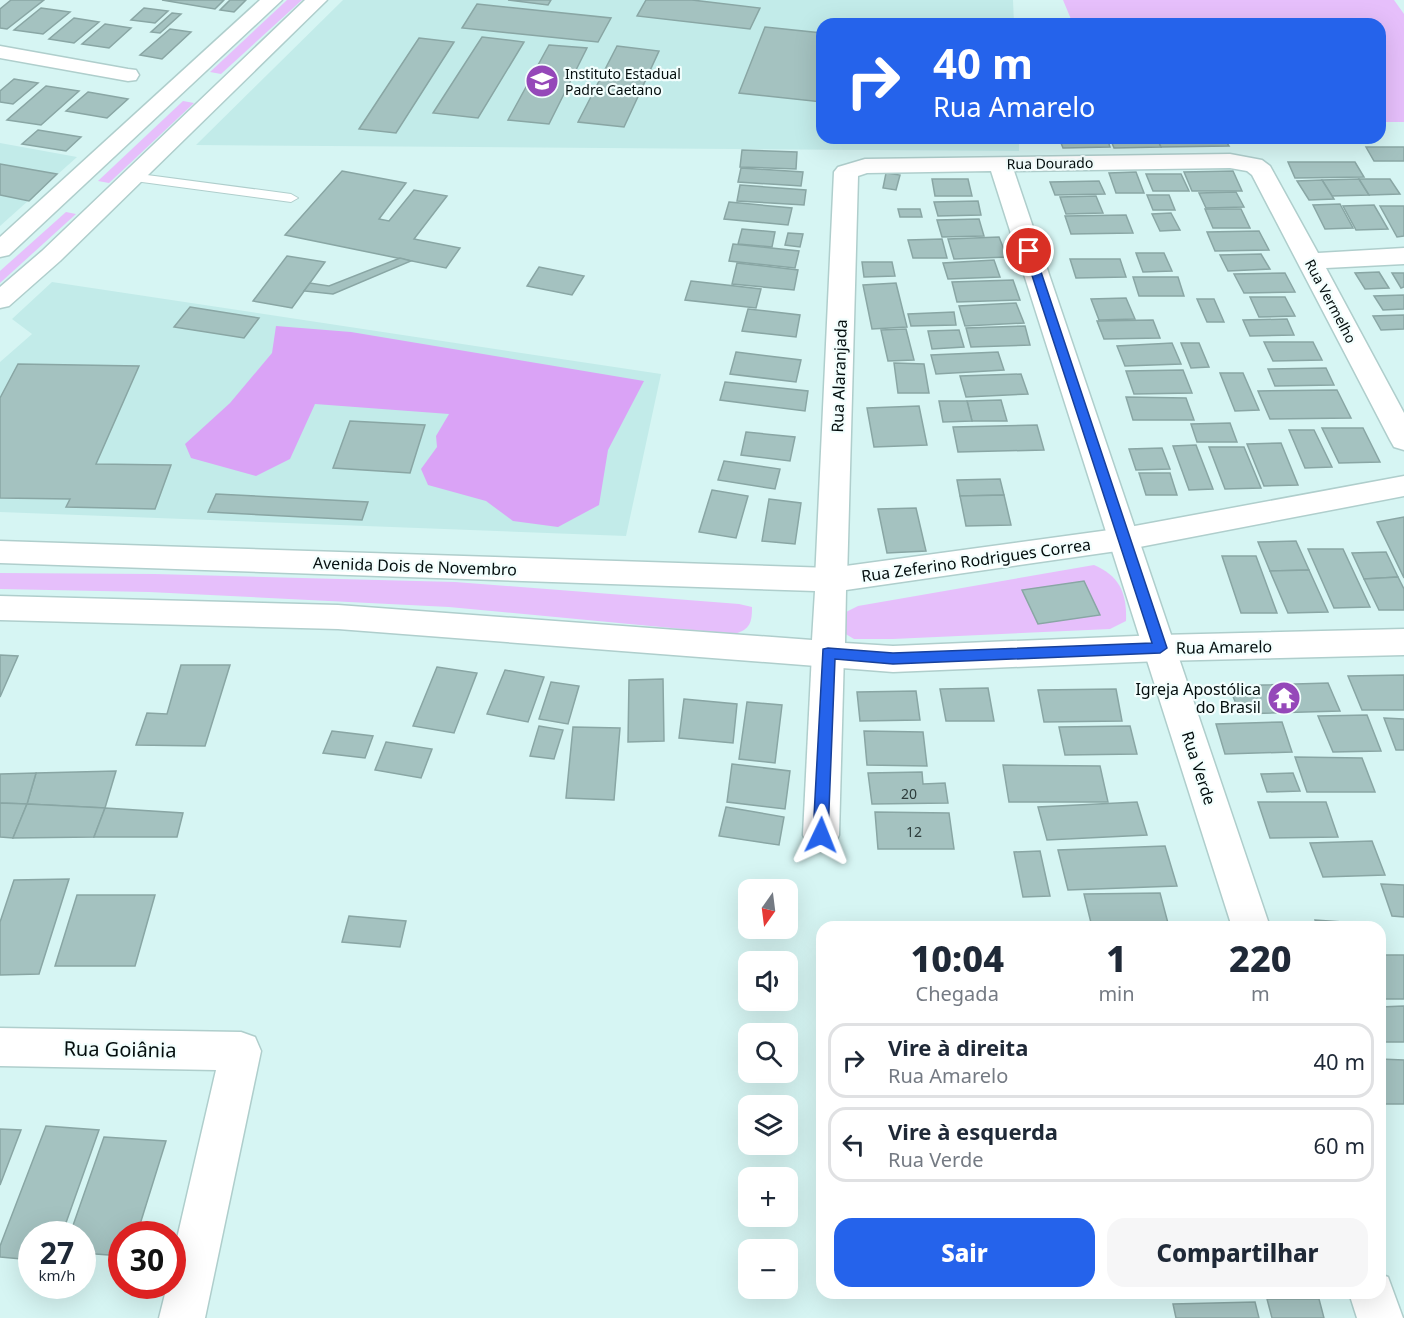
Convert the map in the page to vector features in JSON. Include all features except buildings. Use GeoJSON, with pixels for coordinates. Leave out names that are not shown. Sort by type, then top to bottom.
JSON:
{"type":"FeatureCollection","features":[{"type":"Feature","properties":{"kind":"street"},"geometry":{"type":"LineString","coordinates":[[0,250],[272,0]]}},
{"type":"Feature","properties":{"kind":"street"},"geometry":{"type":"LineString","coordinates":[[0,300],[51,256],[317,0]]}},
{"type":"Feature","properties":{"kind":"street"},"geometry":{"type":"LineString","coordinates":[[0,52],[128,75]]}},
{"type":"Feature","properties":{"kind":"street"},"geometry":{"type":"LineString","coordinates":[[186,80],[226,87]]}},
{"type":"Feature","properties":{"kind":"street","name":"Rua Dourado"},"geometry":{"type":"LineString","coordinates":[[846,172],[865,166],[1230,161],[1254,165]]}},
{"type":"Feature","properties":{"kind":"street","name":"Rua Verde"},"geometry":{"type":"LineString","coordinates":[[1000,164],[1249,921]]}},
{"type":"Feature","properties":{"kind":"street","name":"Rua Vermelho"},"geometry":{"type":"LineString","coordinates":[[1254,165],[1262,171],[1404,440]]}},
{"type":"Feature","properties":{"kind":"street","name":"Rua Alaranjada"},"geometry":{"type":"LineString","coordinates":[[828,653],[846,172]]}},
{"type":"Feature","properties":{"kind":"street"},"geometry":{"type":"LineString","coordinates":[[62,195],[104,205]]}},
{"type":"Feature","properties":{"kind":"street"},"geometry":{"type":"LineString","coordinates":[[1310,261],[1404,256]]}},
{"type":"Feature","properties":{"kind":"street","name":"Rua Zeferino Rodrigues Correa"},"geometry":{"type":"LineString","coordinates":[[831,580],[866,577],[1124,539],[1404,486]]}},
{"type":"Feature","properties":{"kind":"street","name":"Avenida Dois de Novembro"},"geometry":{"type":"LineString","coordinates":[[0,552],[831,580]]}},
{"type":"Feature","properties":{"kind":"street"},"geometry":{"type":"LineString","coordinates":[[0,608],[338,617],[828,653],[821,835]]}},
{"type":"Feature","properties":{"kind":"street","name":"Rua Amarelo"},"geometry":{"type":"LineString","coordinates":[[828,653],[893,659],[1160,648],[1404,642]]}},
{"type":"Feature","properties":{"kind":"street","name":"Rua Goiânia"},"geometry":{"type":"LineString","coordinates":[[0,1047],[241,1052],[182,1318]]}},
{"type":"Feature","properties":{"kind":"street"},"geometry":{"type":"LineString","coordinates":[[1374,1299],[1380,1318]]}},
{"type":"Feature","properties":{"kind":"lane"},"geometry":{"type":"LineString","coordinates":[[132,177],[291,198]]}},
{"type":"Feature","properties":{"kind":"shaded area"},"geometry":{"type":"Polygon","coordinates":[[[287,0],[302,0],[221,74],[210,72],[287,0]]]}},
{"type":"Feature","properties":{"kind":"shaded area","name":"Instituto Estadual Padre Caetano"},"geometry":{"type":"Polygon","coordinates":[[[343,0],[1013,0],[1014,18],[816,18],[816,144],[1019,144],[1019,151],[196,145],[343,0]]]}},
{"type":"Feature","properties":{"kind":"shaded area"},"geometry":{"type":"Polygon","coordinates":[[[1063,0],[1394,0],[1404,14],[1404,122],[1386,122],[1386,18],[1070,18],[1063,0]]]}},
{"type":"Feature","properties":{"kind":"shaded area"},"geometry":{"type":"Polygon","coordinates":[[[183,101],[194,103],[109,183],[98,181],[183,101]]]}},
{"type":"Feature","properties":{"kind":"shaded area"},"geometry":{"type":"Polygon","coordinates":[[[0,143],[77,157],[0,226],[0,143]]]}},
{"type":"Feature","properties":{"kind":"shaded area"},"geometry":{"type":"Polygon","coordinates":[[[66,212],[76,214],[0,283],[0,271],[66,212]]]}},
{"type":"Feature","properties":{"kind":"shaded area"},"geometry":{"type":"Polygon","coordinates":[[[52,282],[661,374],[626,536],[0,512],[0,362],[32,334],[12,319],[52,282]]]}},
{"type":"Feature","properties":{"kind":"shaded area"},"geometry":{"type":"Polygon","coordinates":[[[276,326],[351,332],[644,381],[608,450],[599,505],[558,527],[513,521],[486,501],[428,485],[421,469],[437,447],[436,436],[449,414],[315,404],[290,459],[256,476],[191,458],[185,444],[230,403],[272,353],[276,326]]]}},
{"type":"Feature","properties":{"kind":"shaded area"},"geometry":{"type":"Polygon","coordinates":[[[1094,565],[1116,580],[1125,602],[1126,621],[1110,629],[893,639],[854,639],[839,630],[840,615],[858,606],[1094,565]]]}},
{"type":"Feature","properties":{"kind":"shaded area"},"geometry":{"type":"Polygon","coordinates":[[[0,573],[155,574],[455,582],[739,604],[752,607],[752,613],[747,627],[735,634],[449,607],[149,592],[0,589],[0,573]]]}},
{"type":"Feature","properties":{"kind":"place","name":"Instituto Estadual Padre Caetano"},"geometry":{"type":"Point","coordinates":[542,81]}},
{"type":"Feature","properties":{"kind":"place","name":"Igreja Apostólica do Brasil"},"geometry":{"type":"Point","coordinates":[1284,698]}},
{"type":"Feature","properties":{"kind":"route"},"geometry":{"type":"LineString","coordinates":[[821,835],[828,653],[893,659],[1160,648],[1029,251]]}}]}
